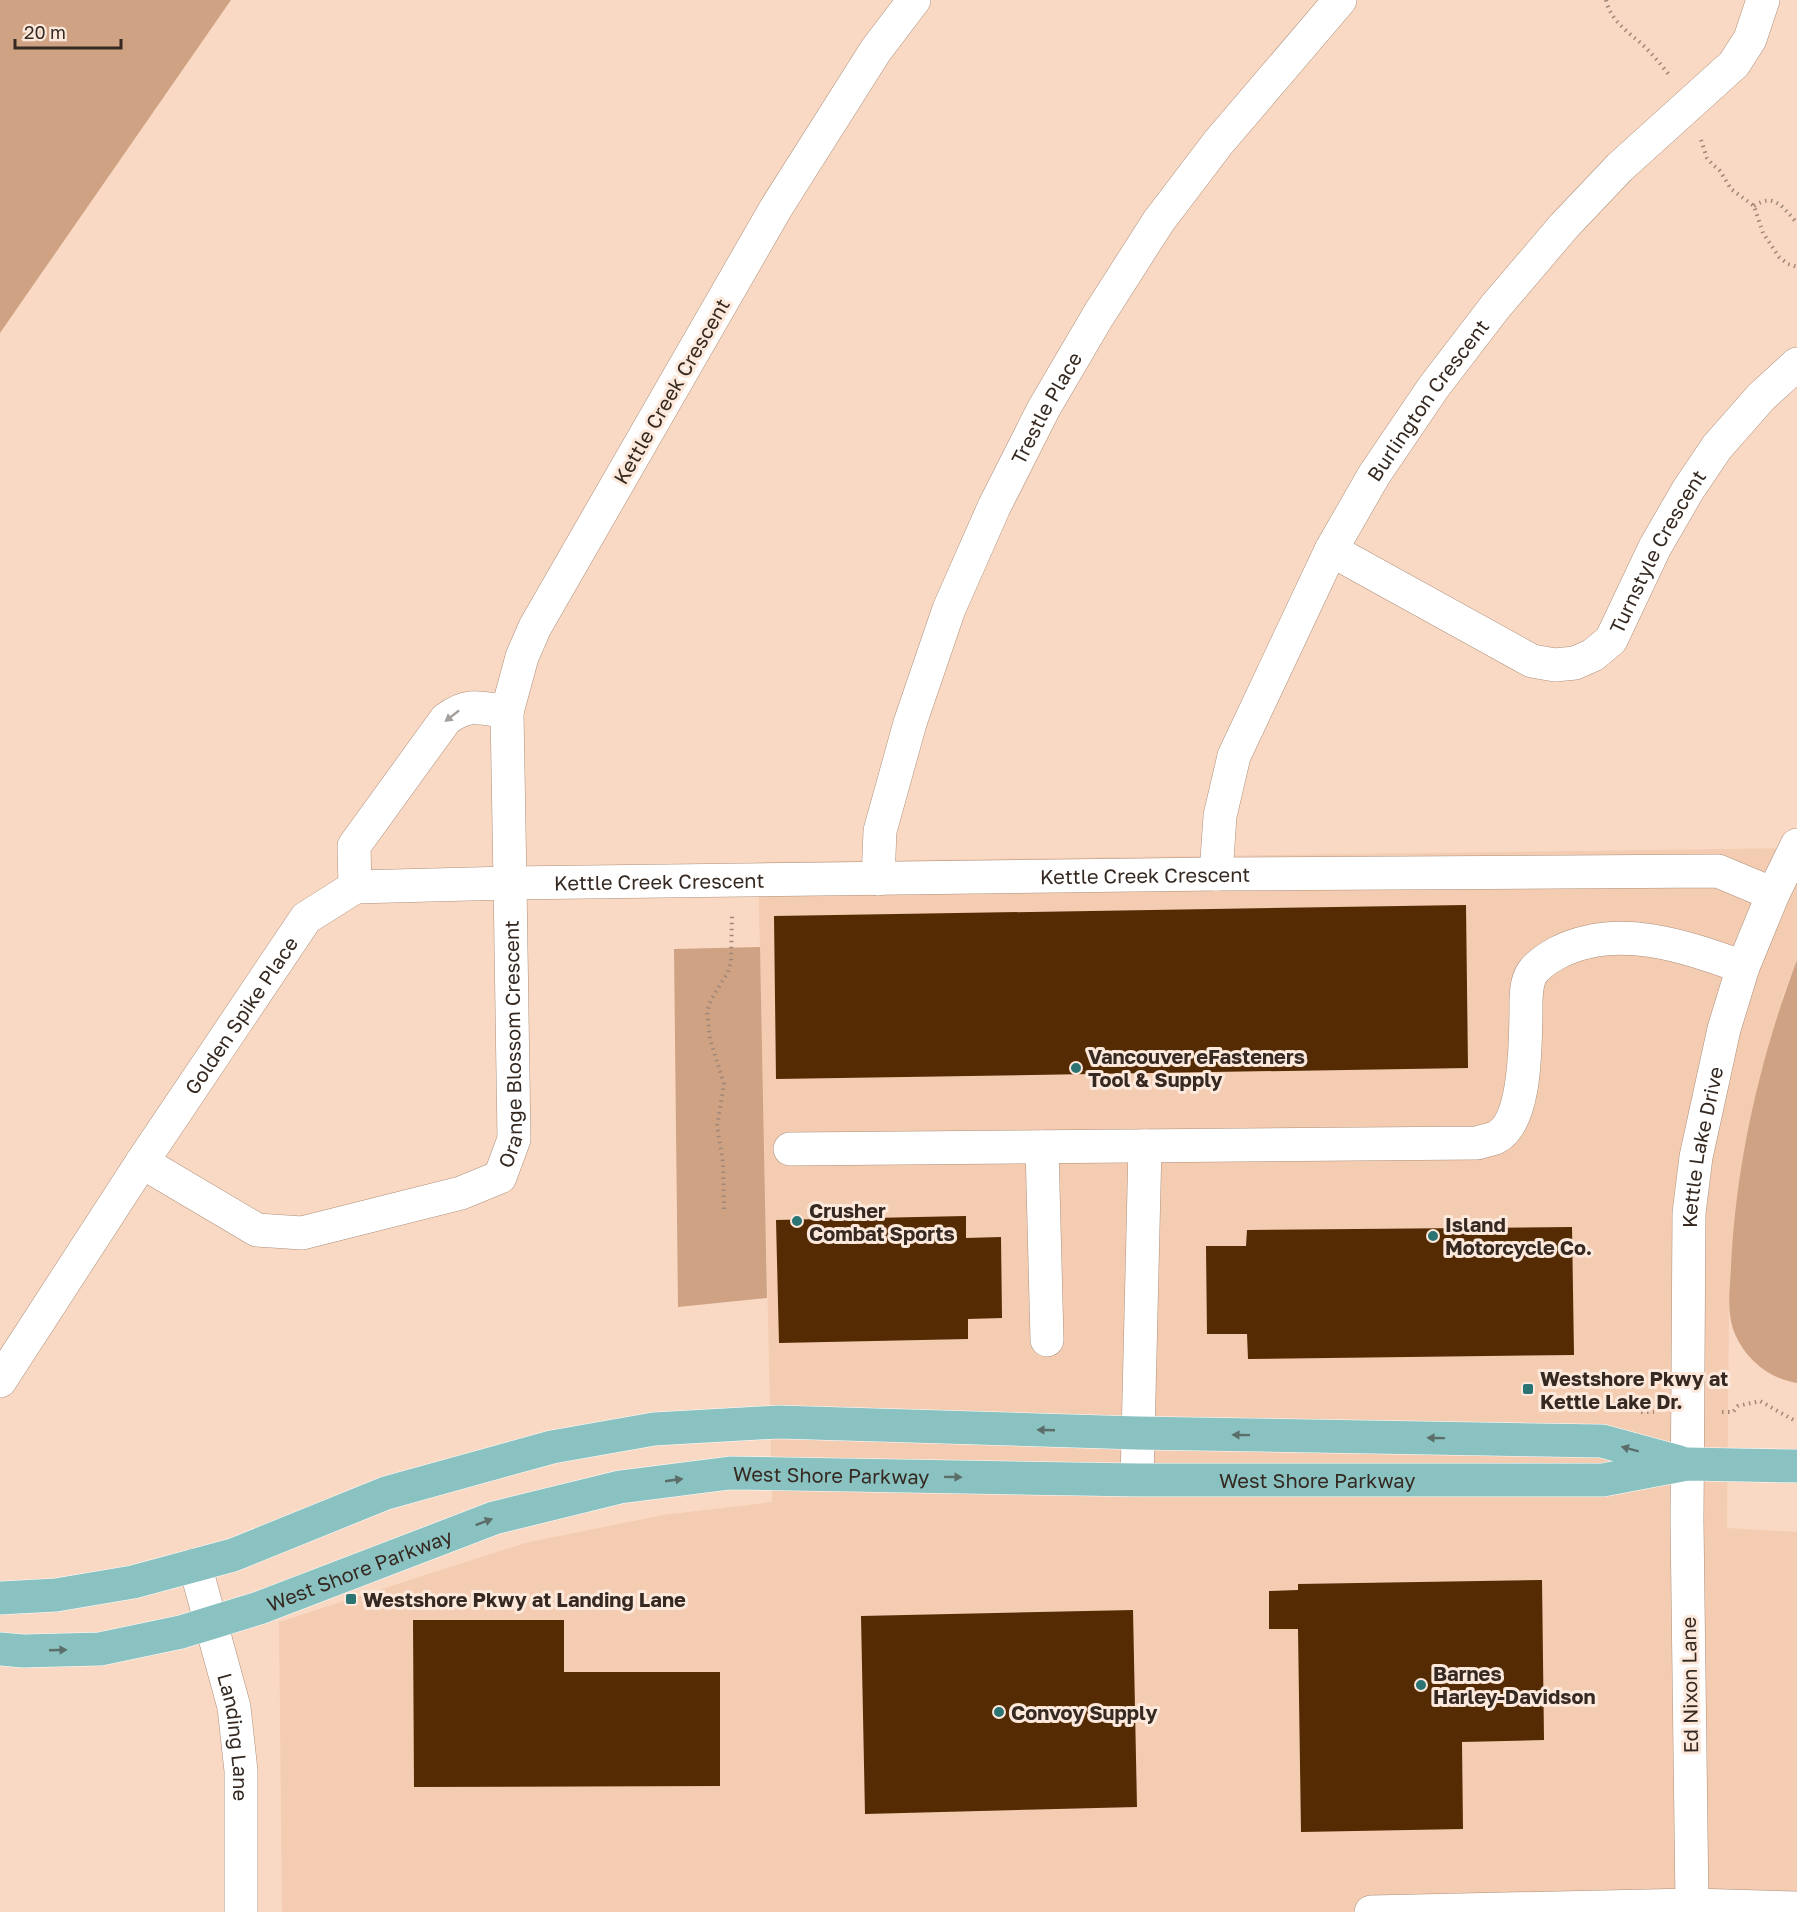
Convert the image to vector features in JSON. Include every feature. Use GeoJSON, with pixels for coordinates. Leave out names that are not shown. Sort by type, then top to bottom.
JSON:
{"type":"FeatureCollection","features":[{"type":"Feature","properties":{"kind":"main road","name":"West Shore Parkway"},"geometry":{"type":"LineString","coordinates":[[0,1598],[56,1594],[133,1582],[233,1555],[386,1493],[552,1447],[654,1429],[778,1422],[1137,1433],[1602,1441],[1687,1464]]}},
{"type":"Feature","properties":{"kind":"main road","name":"West Shore Parkway"},"geometry":{"type":"LineString","coordinates":[[0,1649],[23,1651],[100,1648],[182,1632],[259,1608],[495,1518],[620,1487],[730,1473],[1137,1480],[1603,1480],[1687,1464],[1797,1466]]}},
{"type":"Feature","properties":{"kind":"street","name":"Kettle Creek Crescent"},"geometry":{"type":"LineString","coordinates":[[510,883],[507,712],[522,657],[535,627],[776,208],[876,50],[914,0]]}},
{"type":"Feature","properties":{"kind":"street","name":"Trestle Place"},"geometry":{"type":"LineString","coordinates":[[878,879],[880,831],[910,723],[949,609],[994,507],[1044,408],[1098,316],[1158,222],[1218,143],[1340,0]]}},
{"type":"Feature","properties":{"kind":"street","name":"Burlington Crescent"},"geometry":{"type":"LineString","coordinates":[[1216,873],[1220,816],[1234,756],[1331,550],[1374,475],[1433,388],[1495,306],[1564,226],[1620,167],[1734,64],[1750,39],[1763,0]]}},
{"type":"Feature","properties":{"kind":"street","name":"Turnstyle Crescent"},"geometry":{"type":"LineString","coordinates":[[1331,550],[1532,661],[1555,666],[1575,663],[1593,655],[1611,640],[1655,547],[1705,464],[1761,397],[1797,364]]}},
{"type":"Feature","properties":{"kind":"street"},"geometry":{"type":"LineString","coordinates":[[355,887],[354,846],[446,719],[459,710],[472,707],[507,712]]}},
{"type":"Feature","properties":{"kind":"street","name":"Kettle Lake Drive"},"geometry":{"type":"LineString","coordinates":[[1687,1464],[1689,1213],[1696,1157],[1724,1029],[1743,967],[1773,894],[1797,845]]}},
{"type":"Feature","properties":{"kind":"street","name":"Kettle Creek Crescent"},"geometry":{"type":"LineString","coordinates":[[355,887],[731,879],[878,879],[1216,873],[1718,871],[1773,894]]}},
{"type":"Feature","properties":{"kind":"street","name":"Orange Blossom Crescent"},"geometry":{"type":"LineString","coordinates":[[142,1162],[257,1230],[302,1233],[461,1193],[500,1177],[514,1139],[510,883]]}},
{"type":"Feature","properties":{"kind":"street","name":"Golden Spike Place"},"geometry":{"type":"LineString","coordinates":[[0,1381],[142,1162],[306,918],[355,887]]}},
{"type":"Feature","properties":{"kind":"street"},"geometry":{"type":"LineString","coordinates":[[790,1149],[1477,1143],[1497,1137],[1512,1120],[1520,1097],[1525,1057],[1527,993],[1531,974],[1544,960],[1574,944],[1634,938],[1671,943],[1743,967]]}},
{"type":"Feature","properties":{"kind":"street"},"geometry":{"type":"LineString","coordinates":[[1137,1480],[1145,1146]]}},
{"type":"Feature","properties":{"kind":"street"},"geometry":{"type":"LineString","coordinates":[[1042,1147],[1047,1340]]}},
{"type":"Feature","properties":{"kind":"street","name":"Ed Nixon Lane"},"geometry":{"type":"LineString","coordinates":[[1687,1464],[1692,1905]]}},
{"type":"Feature","properties":{"kind":"street","name":"Landing Lane"},"geometry":{"type":"LineString","coordinates":[[195,1565],[234,1707],[241,1771],[241,1912]]}},
{"type":"Feature","properties":{"kind":"street"},"geometry":{"type":"LineString","coordinates":[[1371,1912],[1692,1905],[1797,1908]]}},
{"type":"Feature","properties":{"kind":"path"},"geometry":{"type":"LineString","coordinates":[[1606,0],[1615,20],[1646,48],[1676,83]]}},
{"type":"Feature","properties":{"kind":"path"},"geometry":{"type":"LineString","coordinates":[[1696,135],[1701,140],[1707,158],[1720,171],[1731,189],[1754,206],[1763,233],[1779,257],[1797,267]]}},
{"type":"Feature","properties":{"kind":"path"},"geometry":{"type":"LineString","coordinates":[[1754,206],[1760,202],[1773,200],[1797,222]]}},
{"type":"Feature","properties":{"kind":"path"},"geometry":{"type":"LineString","coordinates":[[724,1209],[724,1174],[717,1126],[724,1084],[710,1039],[707,1012],[731,962],[732,908]]}},
{"type":"Feature","properties":{"kind":"path"},"geometry":{"type":"LineString","coordinates":[[1733,1412],[1738,1406],[1760,1401],[1797,1422]]}},
{"type":"Feature","properties":{"kind":"shaded area"},"geometry":{"type":"Polygon","coordinates":[[[0,0],[231,0],[0,333],[0,0]]]}},
{"type":"Feature","properties":{"kind":"shaded area"},"geometry":{"type":"Polygon","coordinates":[[[1797,848],[1797,960],[1783,995],[1729,1302],[1727,1528],[1797,1532],[1797,1912],[282,1912],[279,1622],[525,1543],[663,1515],[772,1502],[758,862],[1797,848]]]}},
{"type":"Feature","properties":{"kind":"shaded area"},"geometry":{"type":"Polygon","coordinates":[[[760,947],[767,1298],[678,1307],[674,949],[760,947]]]}},
{"type":"Feature","properties":{"kind":"shaded area"},"geometry":{"type":"Polygon","coordinates":[[[1797,960],[1797,1383],[1768,1373],[1752,1360],[1735,1334],[1730,1318],[1729,1301],[1734,1228],[1744,1150],[1761,1073],[1797,960]]]}},
{"type":"Feature","properties":{"kind":"building"},"geometry":{"type":"Polygon","coordinates":[[[1466,905],[1468,1068],[776,1079],[774,916],[1466,905]]]}},
{"type":"Feature","properties":{"kind":"building"},"geometry":{"type":"Polygon","coordinates":[[[966,1216],[966,1238],[1001,1237],[1002,1318],[968,1319],[968,1339],[779,1343],[776,1220],[966,1216]]]}},
{"type":"Feature","properties":{"kind":"building"},"geometry":{"type":"Polygon","coordinates":[[[1572,1227],[1574,1355],[1248,1359],[1247,1334],[1207,1334],[1206,1246],[1246,1246],[1247,1230],[1572,1227]]]}},
{"type":"Feature","properties":{"kind":"building","name":"Barnes Harley-Davidson"},"geometry":{"type":"Polygon","coordinates":[[[1542,1580],[1544,1740],[1462,1742],[1463,1829],[1301,1832],[1298,1629],[1269,1629],[1269,1591],[1298,1590],[1298,1584],[1542,1580]]]}},
{"type":"Feature","properties":{"kind":"building","name":"Convoy Supply"},"geometry":{"type":"Polygon","coordinates":[[[1133,1610],[1137,1807],[865,1814],[861,1616],[1133,1610]]]}},
{"type":"Feature","properties":{"kind":"building"},"geometry":{"type":"Polygon","coordinates":[[[413,1620],[564,1620],[564,1672],[720,1672],[720,1786],[414,1787],[413,1620]]]}},
{"type":"Feature","properties":{"kind":"place","name":"Vancouver eFasteners Tool & Supply"},"geometry":{"type":"Point","coordinates":[1076,1068]}},
{"type":"Feature","properties":{"kind":"place","name":"Crusher Combat Sports"},"geometry":{"type":"Point","coordinates":[797,1221]}},
{"type":"Feature","properties":{"kind":"place","name":"Island Motorcycle Co."},"geometry":{"type":"Point","coordinates":[1433,1236]}},
{"type":"Feature","properties":{"kind":"place","name":"Westshore Pkwy at Kettle Lake Dr."},"geometry":{"type":"Point","coordinates":[1528,1389]}},
{"type":"Feature","properties":{"kind":"place","name":"Westshore Pkwy at Landing Lane"},"geometry":{"type":"Point","coordinates":[351,1599]}},
{"type":"Feature","properties":{"kind":"place","name":"Barnes Harley-Davidson"},"geometry":{"type":"Point","coordinates":[1421,1685]}},
{"type":"Feature","properties":{"kind":"place","name":"Convoy Supply"},"geometry":{"type":"Point","coordinates":[999,1712]}}]}
